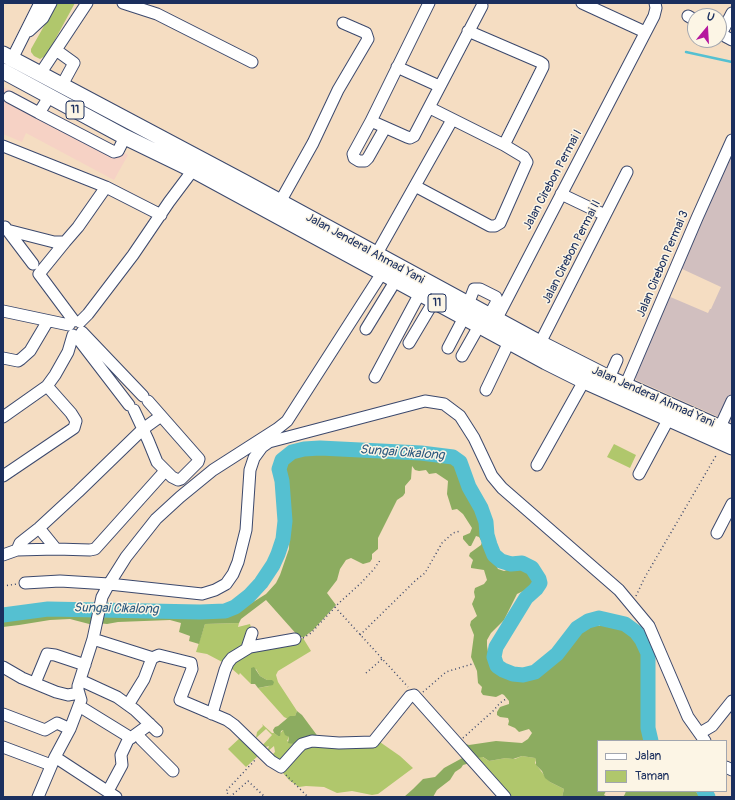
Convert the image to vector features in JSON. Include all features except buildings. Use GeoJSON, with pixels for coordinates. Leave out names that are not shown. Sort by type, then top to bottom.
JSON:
{"type":"FeatureCollection","features":[{"type":"Feature","properties":{"kind":"highway","name":"Jalan Jenderal Ahmad Yani"},"geometry":{"type":"LineString","coordinates":[[7,63],[40,74],[62,85],[280,202],[376,255],[467,312]]}},
{"type":"Feature","properties":{"kind":"highway","name":"Jalan Jenderal Ahmad Yani"},"geometry":{"type":"LineString","coordinates":[[7,63],[49,97],[125,137],[193,170],[420,294],[540,343],[609,378],[622,392],[663,429],[727,433]]}},
{"type":"Feature","properties":{"kind":"highway","name":"Jalan Jenderal Ahmad Yani"},"geometry":{"type":"LineString","coordinates":[[488,321],[509,342],[584,381],[622,392],[727,433]]}},
{"type":"Feature","properties":{"kind":"street"},"geometry":{"type":"LineString","coordinates":[[24,35],[29,11],[33,3]]}},
{"type":"Feature","properties":{"kind":"street"},"geometry":{"type":"LineString","coordinates":[[7,63],[24,35],[40,3]]}},
{"type":"Feature","properties":{"kind":"street"},"geometry":{"type":"LineString","coordinates":[[24,35],[43,18],[51,3]]}},
{"type":"Feature","properties":{"kind":"street"},"geometry":{"type":"LineString","coordinates":[[40,74],[87,3]]}},
{"type":"Feature","properties":{"kind":"street"},"geometry":{"type":"LineString","coordinates":[[123,3],[157,14],[252,62]]}},
{"type":"Feature","properties":{"kind":"street"},"geometry":{"type":"LineString","coordinates":[[384,128],[365,161],[359,161],[354,158],[353,154],[429,3]]}},
{"type":"Feature","properties":{"kind":"street"},"geometry":{"type":"LineString","coordinates":[[582,3],[646,32]]}},
{"type":"Feature","properties":{"kind":"street","name":"Jalan Cirebon Permai I"},"geometry":{"type":"LineString","coordinates":[[488,321],[561,194],[654,16],[656,8],[655,3]]}},
{"type":"Feature","properties":{"kind":"street"},"geometry":{"type":"LineString","coordinates":[[370,121],[410,138],[414,136],[482,6]]}},
{"type":"Feature","properties":{"kind":"street"},"geometry":{"type":"LineString","coordinates":[[280,202],[313,143],[338,90],[368,40],[366,33],[343,23]]}},
{"type":"Feature","properties":{"kind":"street"},"geometry":{"type":"LineString","coordinates":[[468,31],[543,64],[543,67],[504,145]]}},
{"type":"Feature","properties":{"kind":"street"},"geometry":{"type":"LineString","coordinates":[[56,50],[74,63],[62,85]]}},
{"type":"Feature","properties":{"kind":"street"},"geometry":{"type":"LineString","coordinates":[[397,67],[439,86]]}},
{"type":"Feature","properties":{"kind":"street"},"geometry":{"type":"LineString","coordinates":[[39,113],[49,97]]}},
{"type":"Feature","properties":{"kind":"street"},"geometry":{"type":"LineString","coordinates":[[9,98],[114,152],[118,151],[125,137]]}},
{"type":"Feature","properties":{"kind":"street"},"geometry":{"type":"LineString","coordinates":[[415,186],[490,226],[495,226],[500,223],[525,170],[527,162],[524,157],[504,145],[430,108]]}},
{"type":"Feature","properties":{"kind":"street"},"geometry":{"type":"LineString","coordinates":[[75,132],[84,116]]}},
{"type":"Feature","properties":{"kind":"street"},"geometry":{"type":"LineString","coordinates":[[376,255],[452,120]]}},
{"type":"Feature","properties":{"kind":"street","name":"Jalan Cirebon Permai 3"},"geometry":{"type":"LineString","coordinates":[[622,392],[732,140]]}},
{"type":"Feature","properties":{"kind":"street"},"geometry":{"type":"LineString","coordinates":[[3,146],[106,187],[161,215]]}},
{"type":"Feature","properties":{"kind":"street"},"geometry":{"type":"LineString","coordinates":[[3,417],[47,386],[68,352],[76,328],[133,255],[193,170]]}},
{"type":"Feature","properties":{"kind":"street","name":"Jalan Cirebon Permai II"},"geometry":{"type":"LineString","coordinates":[[540,343],[627,172]]}},
{"type":"Feature","properties":{"kind":"street"},"geometry":{"type":"LineString","coordinates":[[3,311],[76,328],[146,398],[199,459],[198,462],[181,479],[178,480],[165,472],[157,462],[144,429],[132,408],[103,370],[76,328],[39,274],[78,227],[106,187]]}},
{"type":"Feature","properties":{"kind":"street"},"geometry":{"type":"LineString","coordinates":[[561,194],[605,215]]}},
{"type":"Feature","properties":{"kind":"street"},"geometry":{"type":"LineString","coordinates":[[4,228],[54,242],[65,242]]}},
{"type":"Feature","properties":{"kind":"street"},"geometry":{"type":"LineString","coordinates":[[4,228],[33,264]]}},
{"type":"Feature","properties":{"kind":"street"},"geometry":{"type":"LineString","coordinates":[[39,797],[53,761],[70,729],[81,700],[78,690],[80,680],[93,639],[102,597],[126,557],[156,519],[180,497],[213,470],[287,421],[382,273]]}},
{"type":"Feature","properties":{"kind":"street"},"geometry":{"type":"LineString","coordinates":[[366,329],[396,280]]}},
{"type":"Feature","properties":{"kind":"street"},"geometry":{"type":"LineString","coordinates":[[448,348],[467,312],[474,289],[480,289],[493,296],[497,300],[488,321],[462,356]]}},
{"type":"Feature","properties":{"kind":"street"},"geometry":{"type":"LineString","coordinates":[[375,377],[420,294]]}},
{"type":"Feature","properties":{"kind":"street"},"geometry":{"type":"LineString","coordinates":[[409,343],[434,301]]}},
{"type":"Feature","properties":{"kind":"street"},"geometry":{"type":"LineString","coordinates":[[3,358],[18,361],[21,359],[30,351],[46,324]]}},
{"type":"Feature","properties":{"kind":"street"},"geometry":{"type":"LineString","coordinates":[[486,390],[509,342]]}},
{"type":"Feature","properties":{"kind":"street"},"geometry":{"type":"LineString","coordinates":[[609,378],[617,360]]}},
{"type":"Feature","properties":{"kind":"street"},"geometry":{"type":"LineString","coordinates":[[103,370],[114,365]]}},
{"type":"Feature","properties":{"kind":"street"},"geometry":{"type":"LineString","coordinates":[[537,465],[584,381]]}},
{"type":"Feature","properties":{"kind":"street"},"geometry":{"type":"LineString","coordinates":[[3,476],[74,428],[76,421],[71,413],[47,386]]}},
{"type":"Feature","properties":{"kind":"street"},"geometry":{"type":"LineString","coordinates":[[25,583],[60,581],[109,584],[202,594],[215,590],[226,584],[238,562],[246,530],[250,470],[254,458],[262,447],[270,442],[425,401],[444,404],[460,416],[474,438],[492,476],[502,488],[619,590],[649,626],[688,717],[703,737],[732,700]]}},
{"type":"Feature","properties":{"kind":"street"},"geometry":{"type":"LineString","coordinates":[[727,433],[732,401]]}},
{"type":"Feature","properties":{"kind":"street"},"geometry":{"type":"LineString","coordinates":[[17,550],[20,543],[40,528],[144,429],[161,416]]}},
{"type":"Feature","properties":{"kind":"street"},"geometry":{"type":"LineString","coordinates":[[639,474],[663,429]]}},
{"type":"Feature","properties":{"kind":"street"},"geometry":{"type":"LineString","coordinates":[[3,555],[17,550],[95,549],[165,472]]}},
{"type":"Feature","properties":{"kind":"street"},"geometry":{"type":"LineString","coordinates":[[718,533],[732,504]]}},
{"type":"Feature","properties":{"kind":"street"},"geometry":{"type":"LineString","coordinates":[[40,528],[56,549]]}},
{"type":"Feature","properties":{"kind":"street"},"geometry":{"type":"LineString","coordinates":[[247,648],[252,633]]}},
{"type":"Feature","properties":{"kind":"street"},"geometry":{"type":"LineString","coordinates":[[93,639],[153,658]]}},
{"type":"Feature","properties":{"kind":"street"},"geometry":{"type":"LineString","coordinates":[[212,714],[228,663],[232,658],[247,648],[295,639]]}},
{"type":"Feature","properties":{"kind":"street"},"geometry":{"type":"LineString","coordinates":[[35,683],[47,654],[55,655],[85,665]]}},
{"type":"Feature","properties":{"kind":"street"},"geometry":{"type":"LineString","coordinates":[[128,705],[144,679],[153,658],[159,655],[191,663],[192,669],[180,700],[227,720],[271,761],[281,767],[302,744],[312,741],[339,743],[373,742],[410,696],[416,696],[505,797]]}},
{"type":"Feature","properties":{"kind":"street"},"geometry":{"type":"LineString","coordinates":[[3,667],[35,683],[62,694],[79,694]]}},
{"type":"Feature","properties":{"kind":"street"},"geometry":{"type":"LineString","coordinates":[[3,746],[53,761],[112,794],[122,765],[121,755],[128,740],[154,727],[116,697],[80,680]]}},
{"type":"Feature","properties":{"kind":"street"},"geometry":{"type":"LineString","coordinates":[[79,706],[146,744],[173,771]]}},
{"type":"Feature","properties":{"kind":"street"},"geometry":{"type":"LineString","coordinates":[[3,714],[45,730],[57,723],[70,729]]}},
{"type":"Feature","properties":{"kind":"path"},"geometry":{"type":"LineString","coordinates":[[632,605],[645,577],[727,433]]}},
{"type":"Feature","properties":{"kind":"path"},"geometry":{"type":"LineString","coordinates":[[360,635],[416,580],[426,573],[442,543],[453,533],[460,531]]}},
{"type":"Feature","properties":{"kind":"path"},"geometry":{"type":"LineString","coordinates":[[295,639],[306,637],[311,634],[335,607],[362,583],[374,570],[381,559]]}},
{"type":"Feature","properties":{"kind":"path"},"geometry":{"type":"LineString","coordinates":[[3,586],[25,583]]}},
{"type":"Feature","properties":{"kind":"path"},"geometry":{"type":"LineString","coordinates":[[335,607],[416,696],[446,672],[472,664]]}},
{"type":"Feature","properties":{"kind":"path"},"geometry":{"type":"LineString","coordinates":[[366,674],[382,659]]}},
{"type":"Feature","properties":{"kind":"path"},"geometry":{"type":"LineString","coordinates":[[457,743],[472,731],[500,703],[506,700]]}},
{"type":"Feature","properties":{"kind":"path"},"geometry":{"type":"LineString","coordinates":[[262,753],[226,791],[230,797],[248,781],[265,797]]}},
{"type":"Feature","properties":{"kind":"path"},"geometry":{"type":"LineString","coordinates":[[281,767],[288,779],[308,797]]}},
{"type":"Feature","properties":{"kind":"shaded area"},"geometry":{"type":"Polygon","coordinates":[[[3,88],[8,89],[128,155],[114,180],[26,133],[22,142],[3,134],[3,88]]]}},
{"type":"Feature","properties":{"kind":"shaded area"},"geometry":{"type":"Polygon","coordinates":[[[732,152],[732,423],[636,380],[635,374],[668,296],[708,313],[721,287],[680,268],[732,152]]]}},
{"type":"Feature","properties":{"kind":"green space"},"geometry":{"type":"Polygon","coordinates":[[[57,3],[75,3],[51,47],[45,56],[40,59],[34,56],[31,49],[57,3]]]}},
{"type":"Feature","properties":{"kind":"green space"},"geometry":{"type":"Polygon","coordinates":[[[614,444],[636,455],[630,468],[607,457],[614,444]]]}},
{"type":"Feature","properties":{"kind":"green space"},"geometry":{"type":"Polygon","coordinates":[[[332,451],[374,456],[402,455],[439,458],[455,462],[459,467],[467,492],[479,507],[485,546],[498,569],[504,571],[516,567],[521,568],[528,572],[537,581],[536,585],[517,594],[504,620],[491,633],[487,640],[489,658],[496,667],[510,678],[522,679],[534,675],[544,669],[569,646],[582,629],[590,626],[608,626],[622,630],[631,635],[639,643],[645,662],[646,682],[643,709],[644,740],[597,740],[597,792],[606,792],[604,795],[608,797],[562,797],[564,789],[545,778],[542,771],[536,765],[535,758],[522,756],[513,759],[506,758],[489,761],[483,757],[475,758],[460,742],[469,745],[496,741],[522,743],[528,739],[532,733],[529,729],[519,732],[515,728],[508,725],[508,718],[497,715],[500,707],[509,704],[509,701],[504,695],[502,694],[496,697],[483,695],[481,692],[482,687],[478,683],[477,671],[471,657],[474,635],[470,625],[471,621],[477,616],[472,604],[475,597],[475,588],[484,584],[487,580],[484,570],[471,568],[473,560],[469,556],[470,553],[481,545],[482,542],[479,537],[476,536],[471,546],[469,546],[463,539],[463,536],[470,533],[472,528],[463,514],[457,509],[452,510],[447,494],[448,481],[436,473],[429,474],[426,470],[415,470],[412,466],[411,479],[405,486],[405,493],[397,500],[378,538],[378,549],[372,554],[372,559],[370,562],[363,564],[351,558],[346,560],[340,569],[337,580],[327,593],[336,605],[313,630],[304,637],[299,637],[266,600],[241,619],[239,623],[205,624],[199,644],[189,641],[190,636],[179,632],[181,623],[170,620],[118,622],[107,624],[98,623],[100,613],[156,616],[165,614],[206,614],[222,616],[250,604],[266,594],[276,583],[289,549],[290,520],[284,473],[285,462],[296,453],[332,451]]]}},
{"type":"Feature","properties":{"kind":"green space"},"geometry":{"type":"Polygon","coordinates":[[[97,612],[93,625],[70,619],[50,620],[3,627],[3,620],[49,614],[97,612]]]}},
{"type":"Feature","properties":{"kind":"green space"},"geometry":{"type":"Polygon","coordinates":[[[239,623],[238,627],[250,624],[252,631],[250,641],[226,664],[207,654],[196,652],[205,624],[239,623]]]}},
{"type":"Feature","properties":{"kind":"green space"},"geometry":{"type":"Polygon","coordinates":[[[303,638],[311,651],[278,671],[276,675],[278,682],[297,711],[295,716],[288,719],[284,717],[258,688],[269,686],[272,680],[267,680],[260,676],[256,669],[251,671],[251,684],[240,673],[239,675],[231,668],[241,654],[303,638]]]}},
{"type":"Feature","properties":{"kind":"green space"},"geometry":{"type":"Polygon","coordinates":[[[254,667],[260,676],[267,680],[272,680],[274,682],[273,685],[258,688],[255,684],[251,684],[251,668],[254,667]]]}},
{"type":"Feature","properties":{"kind":"green space"},"geometry":{"type":"Polygon","coordinates":[[[297,711],[302,715],[319,738],[296,747],[293,744],[288,743],[289,737],[285,735],[283,730],[281,731],[280,736],[278,736],[273,730],[290,716],[295,716],[297,711]]]}},
{"type":"Feature","properties":{"kind":"green space"},"geometry":{"type":"Polygon","coordinates":[[[262,724],[278,736],[283,730],[289,737],[287,741],[296,747],[282,765],[269,758],[275,752],[274,746],[267,752],[269,746],[259,749],[272,735],[266,729],[256,738],[257,732],[263,726],[262,724]]]}},
{"type":"Feature","properties":{"kind":"green space"},"geometry":{"type":"Polygon","coordinates":[[[242,736],[260,754],[246,767],[228,749],[242,736]]]}},
{"type":"Feature","properties":{"kind":"green space"},"geometry":{"type":"Polygon","coordinates":[[[377,740],[400,756],[413,768],[378,794],[372,795],[352,791],[337,793],[324,787],[299,787],[289,780],[282,771],[302,747],[377,740]]]}},
{"type":"Feature","properties":{"kind":"green space"},"geometry":{"type":"Polygon","coordinates":[[[466,756],[470,763],[463,765],[455,772],[450,780],[437,790],[433,797],[404,797],[423,779],[435,777],[444,768],[466,756]]]}},
{"type":"Feature","properties":{"kind":"green space"},"geometry":{"type":"Polygon","coordinates":[[[481,756],[489,761],[506,758],[515,759],[522,756],[535,758],[535,763],[550,782],[564,789],[562,797],[508,797],[475,758],[481,756]]]}},
{"type":"Feature","properties":{"kind":"green space"},"geometry":{"type":"Polygon","coordinates":[[[626,792],[696,792],[702,797],[623,797],[626,792]]]}},
{"type":"Feature","properties":{"kind":"waterway"},"geometry":{"type":"LineString","coordinates":[[686,52],[732,62]]}},
{"type":"Feature","properties":{"kind":"waterway","name":"Sungai Cikalong"},"geometry":{"type":"LineString","coordinates":[[3,615],[48,609],[200,612],[225,611],[235,607],[249,596],[261,583],[273,565],[278,554],[283,539],[285,521],[282,481],[279,469],[282,460],[292,452],[304,449],[320,448],[421,453],[453,457],[460,462],[469,487],[481,508],[486,522],[487,535],[494,555],[501,561],[511,564],[522,563],[532,568],[540,583],[526,598],[496,647],[494,657],[497,666],[513,674],[523,675],[535,672],[557,654],[577,628],[588,621],[599,618],[625,624],[636,632],[642,640],[648,653],[648,728],[651,740]]}},
{"type":"Feature","properties":{"kind":"waterway","name":"Sungai Cikalong"},"geometry":{"type":"LineString","coordinates":[[705,792],[708,797]]}}]}
